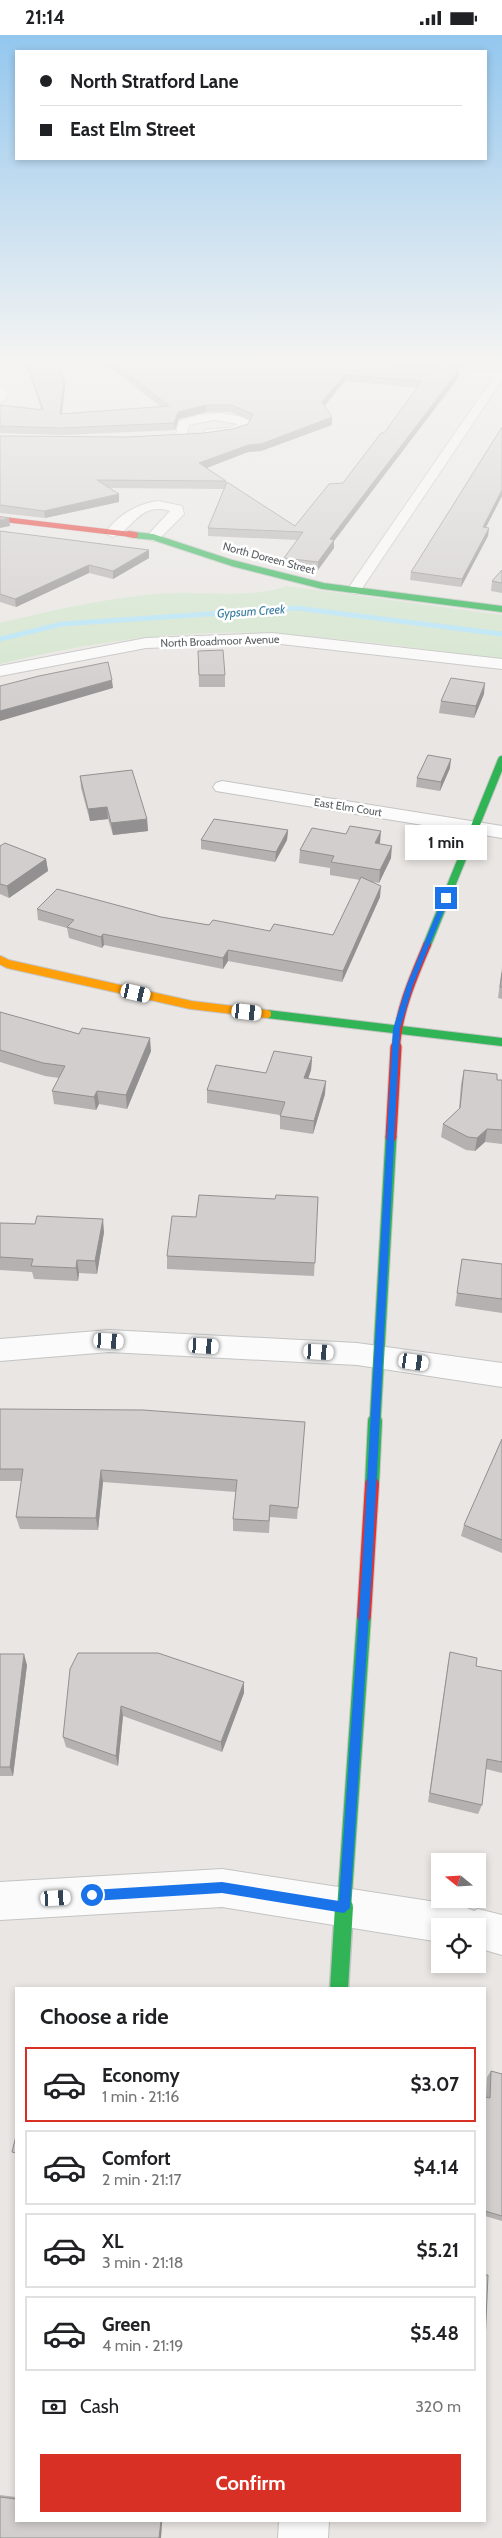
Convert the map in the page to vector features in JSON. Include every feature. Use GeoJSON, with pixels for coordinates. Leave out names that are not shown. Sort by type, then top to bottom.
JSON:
{"type":"FeatureCollection","features":[{"type":"Feature","properties":{"kind":"street"},"geometry":{"type":"LineString","coordinates":[[427,480],[354,590],[502,609]]}},
{"type":"Feature","properties":{"kind":"street"},"geometry":{"type":"LineString","coordinates":[[112,533],[136,511],[152,505],[167,505],[177,509],[177,514],[153,537]]}},
{"type":"Feature","properties":{"kind":"street","name":"North Doreen Street"},"geometry":{"type":"LineString","coordinates":[[0,519],[153,537],[232,563],[322,586],[354,590]]}},
{"type":"Feature","properties":{"kind":"street","name":"North Broadmoor Avenue"},"geometry":{"type":"LineString","coordinates":[[0,671],[146,643],[272,638],[502,664]]}},
{"type":"Feature","properties":{"kind":"street"},"geometry":{"type":"LineString","coordinates":[[339,1987],[397,1029],[410,985],[502,760]]}},
{"type":"Feature","properties":{"kind":"street","name":"East Elm Court"},"geometry":{"type":"LineString","coordinates":[[222,787],[502,832]]}},
{"type":"Feature","properties":{"kind":"street"},"geometry":{"type":"LineString","coordinates":[[0,960],[8,964],[191,1005],[502,1042]]}},
{"type":"Feature","properties":{"kind":"street"},"geometry":{"type":"LineString","coordinates":[[0,1350],[109,1341],[347,1353],[502,1375]]}},
{"type":"Feature","properties":{"kind":"street"},"geometry":{"type":"LineString","coordinates":[[0,1901],[222,1888],[431,1921]]}},
{"type":"Feature","properties":{"kind":"street"},"geometry":{"type":"LineString","coordinates":[[486,1931],[502,1935]]}},
{"type":"Feature","properties":{"kind":"street"},"geometry":{"type":"LineString","coordinates":[[303,2538],[304,2522]]}},
{"type":"Feature","properties":{"kind":"green space"},"geometry":{"type":"Polygon","coordinates":[[[287,586],[502,615],[502,660],[419,648],[307,636],[210,633],[103,643],[0,664],[0,623],[127,597],[169,593],[229,594],[259,592],[287,586]]]}},
{"type":"Feature","properties":{"kind":"building"},"geometry":{"type":"Polygon","coordinates":[[[0,480],[224,480],[226,481],[97,480],[119,494],[44,511],[0,505],[0,480]]]}},
{"type":"Feature","properties":{"kind":"building"},"geometry":{"type":"Polygon","coordinates":[[[345,480],[375,480],[330,539],[334,540],[318,562],[284,558],[303,532],[208,528],[227,482],[295,526],[329,484],[343,483],[345,480]]]}},
{"type":"Feature","properties":{"kind":"building"},"geometry":{"type":"Polygon","coordinates":[[[469,480],[502,480],[502,490],[483,527],[489,528],[462,579],[411,572],[469,480]]]}},
{"type":"Feature","properties":{"kind":"building"},"geometry":{"type":"Polygon","coordinates":[[[0,531],[149,550],[113,571],[89,565],[15,599],[0,594],[0,531]]]}},
{"type":"Feature","properties":{"kind":"building"},"geometry":{"type":"Polygon","coordinates":[[[502,570],[502,583],[492,581],[502,570]]]}},
{"type":"Feature","properties":{"kind":"building"},"geometry":{"type":"Polygon","coordinates":[[[223,650],[225,675],[199,675],[198,651],[223,650]]]}},
{"type":"Feature","properties":{"kind":"building"},"geometry":{"type":"Polygon","coordinates":[[[108,662],[112,680],[0,711],[0,686],[108,662]]]}},
{"type":"Feature","properties":{"kind":"building"},"geometry":{"type":"Polygon","coordinates":[[[451,678],[485,683],[476,706],[441,701],[451,678]]]}},
{"type":"Feature","properties":{"kind":"building"},"geometry":{"type":"Polygon","coordinates":[[[428,755],[451,759],[441,782],[417,778],[428,755]]]}},
{"type":"Feature","properties":{"kind":"building"},"geometry":{"type":"Polygon","coordinates":[[[132,770],[147,819],[111,823],[107,807],[88,809],[80,776],[132,770]]]}},
{"type":"Feature","properties":{"kind":"building"},"geometry":{"type":"Polygon","coordinates":[[[214,819],[288,830],[276,852],[201,840],[214,819]]]}},
{"type":"Feature","properties":{"kind":"building"},"geometry":{"type":"Polygon","coordinates":[[[350,826],[381,831],[375,843],[392,846],[380,870],[331,862],[334,856],[300,850],[312,828],[346,834],[350,826]]]}},
{"type":"Feature","properties":{"kind":"building"},"geometry":{"type":"Polygon","coordinates":[[[5,843],[46,859],[7,886],[0,884],[0,846],[5,843]]]}},
{"type":"Feature","properties":{"kind":"building"},"geometry":{"type":"Polygon","coordinates":[[[361,877],[381,886],[343,971],[228,950],[223,958],[103,934],[101,937],[67,927],[74,920],[37,909],[57,889],[161,917],[209,925],[213,920],[270,931],[274,924],[333,935],[361,877]]]}},
{"type":"Feature","properties":{"kind":"building"},"geometry":{"type":"Polygon","coordinates":[[[0,1012],[79,1034],[82,1028],[150,1038],[126,1095],[97,1091],[94,1097],[52,1091],[65,1066],[43,1063],[0,1050],[0,1012]]]}},
{"type":"Feature","properties":{"kind":"building"},"geometry":{"type":"Polygon","coordinates":[[[274,1051],[312,1057],[304,1078],[326,1081],[314,1121],[280,1116],[285,1102],[207,1090],[216,1065],[266,1073],[274,1051]]]}},
{"type":"Feature","properties":{"kind":"building"},"geometry":{"type":"Polygon","coordinates":[[[464,1070],[497,1074],[497,1080],[502,1080],[502,1130],[487,1129],[477,1138],[468,1137],[443,1124],[460,1108],[464,1070]]]}},
{"type":"Feature","properties":{"kind":"building"},"geometry":{"type":"Polygon","coordinates":[[[199,1195],[275,1199],[276,1195],[318,1197],[315,1263],[167,1256],[172,1216],[196,1217],[199,1195]]]}},
{"type":"Feature","properties":{"kind":"building"},"geometry":{"type":"Polygon","coordinates":[[[37,1216],[103,1219],[95,1261],[77,1260],[76,1268],[31,1266],[33,1259],[0,1257],[0,1223],[35,1224],[37,1216]]]}},
{"type":"Feature","properties":{"kind":"building"},"geometry":{"type":"Polygon","coordinates":[[[462,1259],[502,1264],[502,1299],[457,1293],[462,1259]]]}},
{"type":"Feature","properties":{"kind":"building"},"geometry":{"type":"Polygon","coordinates":[[[0,1409],[143,1410],[305,1422],[298,1508],[270,1505],[269,1521],[233,1519],[237,1480],[101,1470],[96,1518],[16,1517],[23,1469],[0,1469],[0,1409]]]}},
{"type":"Feature","properties":{"kind":"building"},"geometry":{"type":"Polygon","coordinates":[[[502,1439],[502,1540],[464,1525],[502,1439]]]}},
{"type":"Feature","properties":{"kind":"building"},"geometry":{"type":"Polygon","coordinates":[[[450,1652],[477,1658],[476,1666],[502,1671],[502,1762],[487,1759],[482,1805],[430,1793],[450,1652]]]}},
{"type":"Feature","properties":{"kind":"building"},"geometry":{"type":"Polygon","coordinates":[[[78,1653],[158,1653],[244,1682],[221,1742],[121,1706],[116,1756],[63,1737],[70,1669],[78,1653]]]}},
{"type":"Feature","properties":{"kind":"building"},"geometry":{"type":"Polygon","coordinates":[[[0,1654],[24,1654],[10,1767],[0,1767],[0,1654]]]}},
{"type":"Feature","properties":{"kind":"building"},"geometry":{"type":"Polygon","coordinates":[[[491,2071],[502,2074],[502,2216],[486,2211],[486,2097],[490,2098],[491,2071]]]}},
{"type":"Feature","properties":{"kind":"building"},"geometry":{"type":"Polygon","coordinates":[[[15,2140],[15,2153],[12,2152],[15,2140]]]}},
{"type":"Feature","properties":{"kind":"building"},"geometry":{"type":"Polygon","coordinates":[[[486,2275],[488,2275],[486,2320],[486,2275]]]}},
{"type":"Feature","properties":{"kind":"building"},"geometry":{"type":"Polygon","coordinates":[[[0,2497],[15,2499],[15,2522],[161,2522],[159,2538],[0,2538],[0,2497]]]}},
{"type":"Feature","properties":{"kind":"waterway","name":"Gypsum Creek"},"geometry":{"type":"LineString","coordinates":[[0,639],[62,624],[296,608],[502,634]]}},
{"type":"Feature","properties":{"kind":"traffic: fast"},"geometry":{"type":"LineString","coordinates":[[135,535],[153,537],[232,563],[323,586],[502,609]]}},
{"type":"Feature","properties":{"kind":"traffic: fast"},"geometry":{"type":"LineString","coordinates":[[427,945],[502,760]]}},
{"type":"Feature","properties":{"kind":"traffic: fast"},"geometry":{"type":"LineString","coordinates":[[267,1014],[502,1042]]}},
{"type":"Feature","properties":{"kind":"traffic: fast"},"geometry":{"type":"LineString","coordinates":[[372,1484],[391,1137]]}},
{"type":"Feature","properties":{"kind":"traffic: fast"},"geometry":{"type":"LineString","coordinates":[[339,1987],[364,1616]]}},
{"type":"Feature","properties":{"kind":"traffic: slow"},"geometry":{"type":"LineString","coordinates":[[0,960],[8,964],[191,1005],[267,1014]]}},
{"type":"Feature","properties":{"kind":"traffic: jam"},"geometry":{"type":"LineString","coordinates":[[0,519],[135,535]]}},
{"type":"Feature","properties":{"kind":"traffic: jam"},"geometry":{"type":"LineString","coordinates":[[391,1137],[397,1029],[410,986],[427,945]]}},
{"type":"Feature","properties":{"kind":"traffic: jam"},"geometry":{"type":"LineString","coordinates":[[364,1616],[372,1484]]}},
{"type":"Feature","properties":{"kind":"route"},"geometry":{"type":"LineString","coordinates":[[92,1895],[222,1888],[344,1908],[367,1569],[397,1029],[410,985],[446,898]]}}]}
